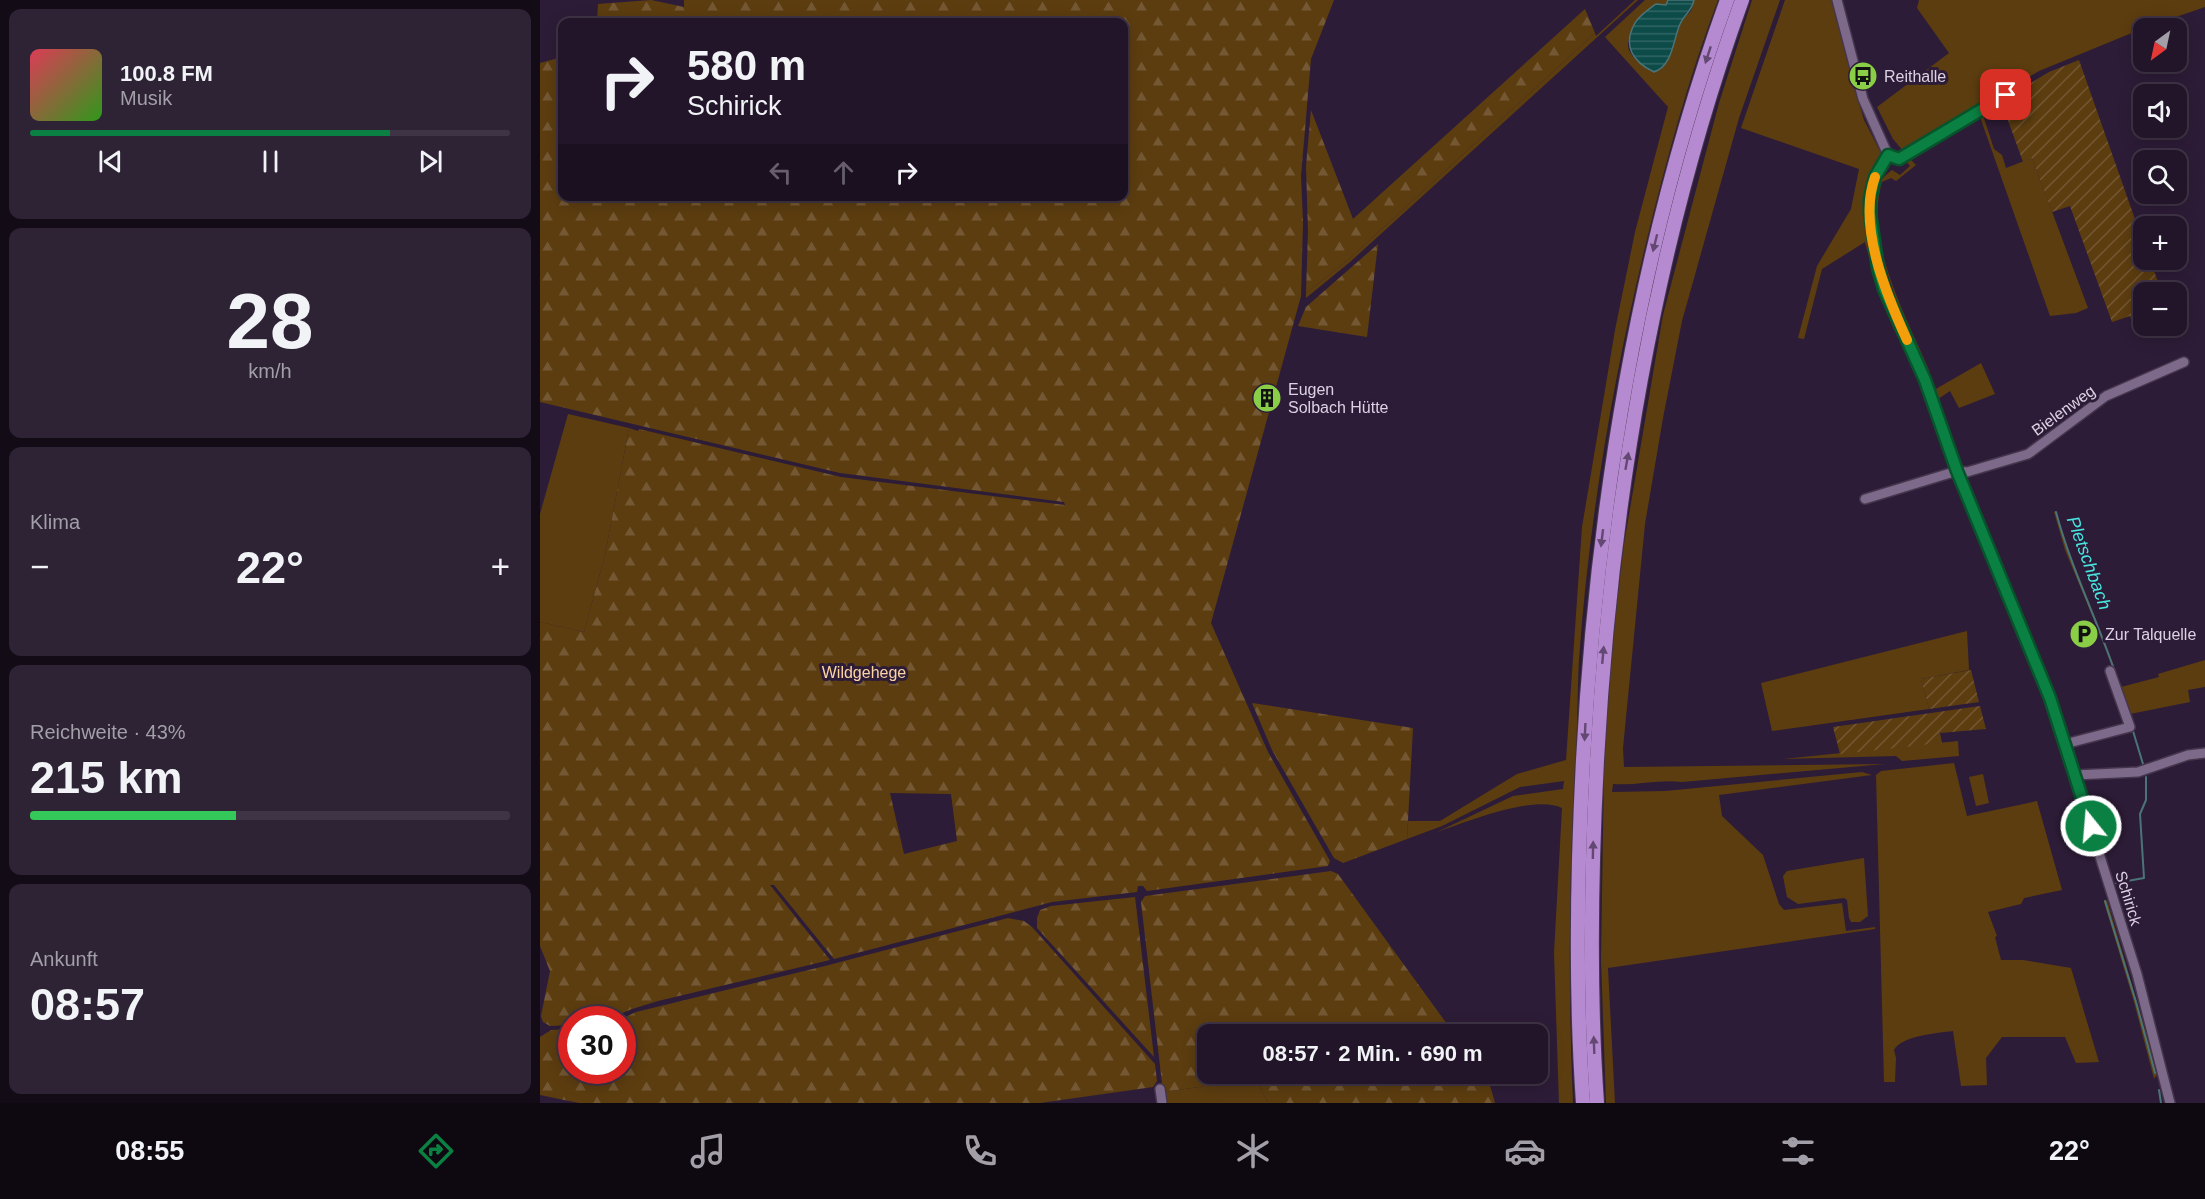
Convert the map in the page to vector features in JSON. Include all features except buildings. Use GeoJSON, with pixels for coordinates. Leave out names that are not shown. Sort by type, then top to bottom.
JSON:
{"type":"FeatureCollection","features":[{"type":"Feature","properties":{"kind":"highway"},"geometry":{"type":"LineString","coordinates":[[1583,1103],[1579,996],[1580,823],[1588,667],[1604,519],[1635,331],[1652,254],[1695,98],[1727,0]]}},
{"type":"Feature","properties":{"kind":"highway"},"geometry":{"type":"LineString","coordinates":[[1597,1103],[1592,915],[1594,825],[1602,668],[1618,520],[1649,334],[1666,258],[1705,114],[1742,0]]}},
{"type":"Feature","properties":{"kind":"street"},"geometry":{"type":"LineString","coordinates":[[1837,0],[1863,99],[1888,155],[1899,159],[2006,95]]}},
{"type":"Feature","properties":{"kind":"street","name":"Schirick"},"geometry":{"type":"LineString","coordinates":[[1888,155],[1875,177],[1870,199],[1878,268],[1884,289],[1925,380],[1957,471],[2050,698],[2137,974],[2170,1103]]}},
{"type":"Feature","properties":{"kind":"street","name":"Bielenweg"},"geometry":{"type":"LineString","coordinates":[[1957,471],[1967,472],[2028,454],[2106,396],[2184,362]]}},
{"type":"Feature","properties":{"kind":"street"},"geometry":{"type":"LineString","coordinates":[[1865,499],[1957,471]]}},
{"type":"Feature","properties":{"kind":"street"},"geometry":{"type":"LineString","coordinates":[[2065,744],[2130,728],[2110,672]]}},
{"type":"Feature","properties":{"kind":"street"},"geometry":{"type":"LineString","coordinates":[[2075,775],[2138,772],[2188,755],[2205,753]]}},
{"type":"Feature","properties":{"kind":"street"},"geometry":{"type":"LineString","coordinates":[[1160,1089],[1162,1103]]}},
{"type":"Feature","properties":{"kind":"green space","name":"Wildgehege"},"geometry":{"type":"Polygon","coordinates":[[[651,0],[684,7],[684,0],[1334,0],[1311,59],[1301,176],[1303,222],[1301,296],[1211,623],[1268,752],[1330,861],[1328,866],[1147,891],[1143,886],[1138,886],[1137,892],[1052,902],[834,959],[774,885],[770,885],[830,960],[636,1008],[558,1006],[558,1026],[550,1026],[543,1022],[541,1016],[550,971],[540,946],[540,622],[584,632],[605,555],[629,428],[841,477],[1065,505],[1064,502],[840,473],[540,402],[540,63],[558,58],[558,201],[1128,201],[1128,18],[597,18],[598,4],[651,0]],[[890,793],[904,854],[957,841],[951,794],[890,793]]]}},
{"type":"Feature","properties":{"kind":"green space"},"geometry":{"type":"Polygon","coordinates":[[[1635,0],[1638,0],[1350,262],[1306,298],[1306,293],[1349,259],[1595,33],[1596,36],[1635,0]]]}},
{"type":"Feature","properties":{"kind":"green space"},"geometry":{"type":"Polygon","coordinates":[[[1645,0],[1668,0],[1666,5],[1635,22],[1628,42],[1634,58],[1654,72],[1669,58],[1681,21],[1691,11],[1694,0],[1718,0],[1678,120],[1646,243],[1613,397],[1596,502],[1579,659],[1573,808],[1570,976],[1573,1103],[1559,1103],[1554,953],[1562,808],[1535,804],[1518,807],[1482,816],[1437,832],[1513,796],[1563,789],[1564,781],[1520,787],[1442,826],[1407,839],[1408,821],[1440,821],[1517,774],[1566,760],[1582,527],[1615,330],[1635,232],[1668,107],[1605,37],[1645,0]]]}},
{"type":"Feature","properties":{"kind":"green space"},"geometry":{"type":"Polygon","coordinates":[[[1752,0],[1780,0],[1739,118],[1682,321],[1645,524],[1623,748],[1624,767],[1885,764],[1682,782],[1613,784],[1612,792],[1665,791],[1862,772],[1872,775],[1719,795],[1722,816],[1763,855],[1779,904],[1784,910],[1842,903],[1846,931],[1875,927],[1875,929],[1608,968],[1615,1103],[1606,1103],[1601,960],[1605,701],[1624,544],[1663,315],[1719,103],[1752,0]]]}},
{"type":"Feature","properties":{"kind":"green space"},"geometry":{"type":"Polygon","coordinates":[[[1785,0],[1833,0],[1864,120],[1881,153],[1870,181],[1866,213],[1873,261],[1895,332],[1879,295],[1865,242],[1822,269],[1804,339],[1798,338],[1817,266],[1851,209],[1859,169],[1741,128],[1785,0]]]}},
{"type":"Feature","properties":{"kind":"green space"},"geometry":{"type":"Polygon","coordinates":[[[1919,0],[2205,0],[2205,7],[2173,18],[2133,18],[2133,33],[2039,71],[1904,152],[1893,139],[1877,107],[1949,53],[1917,8],[1919,0]]]}},
{"type":"Feature","properties":{"kind":"green space"},"geometry":{"type":"Polygon","coordinates":[[[1585,9],[1595,33],[1349,259],[1306,293],[1308,232],[1306,166],[1311,110],[1353,219],[1585,9]]]}},
{"type":"Feature","properties":{"kind":"green space"},"geometry":{"type":"Polygon","coordinates":[[[2079,60],[2134,216],[2133,270],[2154,270],[2158,282],[2133,282],[2133,325],[2130,316],[2112,322],[2070,206],[2052,212],[2032,158],[2023,162],[2001,101],[2049,72],[2079,60]]]}},
{"type":"Feature","properties":{"kind":"green space"},"geometry":{"type":"Polygon","coordinates":[[[1982,112],[1994,149],[2002,155],[2006,168],[2032,158],[2088,308],[2076,313],[2050,316],[1979,114],[1982,112]]]}},
{"type":"Feature","properties":{"kind":"green space"},"geometry":{"type":"Polygon","coordinates":[[[1908,157],[1916,165],[1896,181],[1891,178],[1882,182],[1878,205],[1879,229],[1890,278],[1929,370],[1910,333],[1889,279],[1884,261],[1880,241],[1875,202],[1880,182],[1892,170],[1900,175],[1910,166],[1905,160],[1908,157]]]}},
{"type":"Feature","properties":{"kind":"green space"},"geometry":{"type":"Polygon","coordinates":[[[1378,244],[1367,337],[1298,326],[1306,307],[1378,244]]]}},
{"type":"Feature","properties":{"kind":"green space"},"geometry":{"type":"Polygon","coordinates":[[[1981,363],[1995,394],[1959,408],[1950,391],[1938,399],[1934,390],[1981,363]]]}},
{"type":"Feature","properties":{"kind":"green space"},"geometry":{"type":"Polygon","coordinates":[[[568,414],[629,428],[605,555],[584,632],[540,622],[540,514],[568,414]]]}},
{"type":"Feature","properties":{"kind":"green space"},"geometry":{"type":"Polygon","coordinates":[[[2056,511],[2121,687],[2159,677],[2158,674],[2205,660],[2205,687],[2188,690],[2190,702],[2130,714],[2109,656],[2065,550],[2054,512],[2056,511]]]}},
{"type":"Feature","properties":{"kind":"green space"},"geometry":{"type":"Polygon","coordinates":[[[1967,631],[1969,670],[1921,679],[1929,709],[1772,731],[1761,683],[1967,631]]]}},
{"type":"Feature","properties":{"kind":"green space"},"geometry":{"type":"Polygon","coordinates":[[[1971,670],[1979,702],[1929,709],[1921,679],[1971,670]]]}},
{"type":"Feature","properties":{"kind":"green space"},"geometry":{"type":"Polygon","coordinates":[[[1252,703],[1413,728],[1407,839],[1343,863],[1334,858],[1272,750],[1252,703]]]}},
{"type":"Feature","properties":{"kind":"green space"},"geometry":{"type":"Polygon","coordinates":[[[1980,706],[1986,729],[1940,733],[1942,743],[1840,754],[1833,727],[1980,706]]]}},
{"type":"Feature","properties":{"kind":"green space"},"geometry":{"type":"Polygon","coordinates":[[[1958,741],[1959,756],[1902,761],[1896,756],[1783,759],[1958,741]]]}},
{"type":"Feature","properties":{"kind":"green space"},"geometry":{"type":"Polygon","coordinates":[[[1954,763],[1967,816],[2037,801],[2062,890],[2024,898],[2021,904],[1988,912],[1997,936],[1995,937],[2001,960],[2023,960],[2071,968],[2099,1062],[2076,1063],[2065,1037],[2002,1037],[1986,1058],[1987,1085],[1961,1086],[1953,1031],[1912,1038],[1898,1045],[1894,1050],[1895,1082],[1884,1082],[1876,775],[1881,771],[1954,763]]]}},
{"type":"Feature","properties":{"kind":"green space"},"geometry":{"type":"Polygon","coordinates":[[[1983,774],[1989,803],[1976,806],[1969,777],[1983,774]]]}},
{"type":"Feature","properties":{"kind":"green space"},"geometry":{"type":"Polygon","coordinates":[[[1864,858],[1868,916],[1860,922],[1851,922],[1847,900],[1844,898],[1798,904],[1787,897],[1783,876],[1787,871],[1864,858]]]}},
{"type":"Feature","properties":{"kind":"green space"},"geometry":{"type":"Polygon","coordinates":[[[1331,871],[1338,874],[1447,1024],[1197,1024],[1197,1084],[1220,1084],[1163,1092],[1141,902],[1145,896],[1331,871]]]}},
{"type":"Feature","properties":{"kind":"green space"},"geometry":{"type":"Polygon","coordinates":[[[1135,897],[1154,1057],[1037,928],[1040,910],[1051,906],[1135,897]]]}},
{"type":"Feature","properties":{"kind":"green space"},"geometry":{"type":"Polygon","coordinates":[[[2107,900],[2154,1060],[2157,1075],[2154,1079],[2104,902],[2107,900]]]}},
{"type":"Feature","properties":{"kind":"green space"},"geometry":{"type":"Polygon","coordinates":[[[1008,918],[1024,921],[1032,927],[1155,1064],[1157,1081],[1153,1087],[1040,1103],[579,1103],[540,1095],[540,1037],[551,1030],[558,1030],[558,1084],[636,1084],[636,1012],[1008,918]]]}},
{"type":"Feature","properties":{"kind":"green space"},"geometry":{"type":"Polygon","coordinates":[[[1220,1084],[1258,1084],[1268,1103],[1164,1103],[1163,1092],[1220,1084]]]}},
{"type":"Feature","properties":{"kind":"green space"},"geometry":{"type":"Polygon","coordinates":[[[1258,1084],[1490,1084],[1495,1103],[1268,1103],[1258,1084]]]}},
{"type":"Feature","properties":{"kind":"shaded area"},"geometry":{"type":"Polygon","coordinates":[[[1668,0],[1694,0],[1680,24],[1669,58],[1660,69],[1654,72],[1635,58],[1630,46],[1631,31],[1644,13],[1656,4],[1666,5],[1668,0]]]}},
{"type":"Feature","properties":{"kind":"waterway","name":"Pletschbach"},"geometry":{"type":"LineString","coordinates":[[2056,512],[2070,556],[2119,684]]}},
{"type":"Feature","properties":{"kind":"waterway","name":"Pletschbach"},"geometry":{"type":"LineString","coordinates":[[2133,731],[2143,764]]}},
{"type":"Feature","properties":{"kind":"waterway","name":"Pletschbach"},"geometry":{"type":"LineString","coordinates":[[2116,883],[2144,878],[2140,814],[2146,800],[2146,777]]}},
{"type":"Feature","properties":{"kind":"waterway","name":"Pletschbach"},"geometry":{"type":"LineString","coordinates":[[2105,901],[2155,1073]]}},
{"type":"Feature","properties":{"kind":"waterway","name":"Pletschbach"},"geometry":{"type":"LineString","coordinates":[[2159,1090],[2161,1103]]}},
{"type":"Feature","properties":{"kind":"slow traffic"},"geometry":{"type":"LineString","coordinates":[[1875,177],[1871,188],[1870,213],[1878,268],[1884,289],[1907,340]]}},
{"type":"Feature","properties":{"kind":"place","name":"Reithalle"},"geometry":{"type":"Point","coordinates":[1863,76]}},
{"type":"Feature","properties":{"kind":"place","name":"Eugen Solbach Hütte"},"geometry":{"type":"Point","coordinates":[1267,398]}},
{"type":"Feature","properties":{"kind":"place","name":"Zur Talquelle"},"geometry":{"type":"Point","coordinates":[2084,634]}},
{"type":"Feature","properties":{"kind":"route"},"geometry":{"type":"LineString","coordinates":[[2006,95],[1899,159],[1888,155],[1871,188],[1870,213],[1878,268],[1884,289],[1925,380],[1957,471],[2050,698],[2091,826]]}}]}
